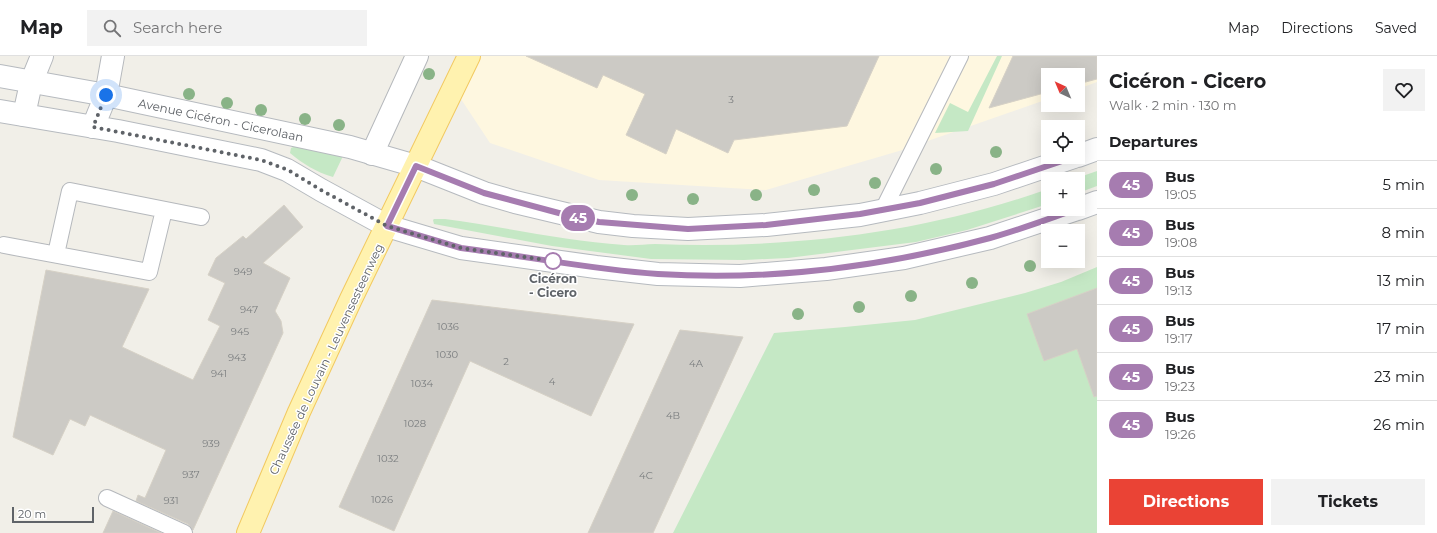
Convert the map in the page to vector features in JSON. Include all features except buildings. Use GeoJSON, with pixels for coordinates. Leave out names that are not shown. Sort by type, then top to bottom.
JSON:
{"type":"FeatureCollection","features":[{"type":"Feature","properties":{"kind":"main road"},"geometry":{"type":"LineString","coordinates":[[24,115],[31,83],[42,56]]}},
{"type":"Feature","properties":{"kind":"main road"},"geometry":{"type":"LineString","coordinates":[[93,127],[106,95],[113,56]]}},
{"type":"Feature","properties":{"kind":"main road"},"geometry":{"type":"LineString","coordinates":[[372,154],[416,56]]}},
{"type":"Feature","properties":{"kind":"main road","name":"Chaussée de Louvain - Leuvensesteenweg"},"geometry":{"type":"LineString","coordinates":[[248,533],[299,412],[469,56]]}},
{"type":"Feature","properties":{"kind":"main road","name":"Avenue Cicéron - Cicerolaan"},"geometry":{"type":"LineString","coordinates":[[0,76],[31,83],[106,95],[350,147],[416,166],[484,193],[570,216],[599,222],[620,224],[688,229],[766,225],[860,214],[920,203],[994,184],[1053,164]]}},
{"type":"Feature","properties":{"kind":"main road"},"geometry":{"type":"LineString","coordinates":[[0,111],[93,127],[261,160],[288,170],[387,226],[461,248],[658,274],[740,276],[826,269],[904,258],[990,238],[1056,216]]}},
{"type":"Feature","properties":{"kind":"main road"},"geometry":{"type":"LineString","coordinates":[[1085,153],[1097,149]]}},
{"type":"Feature","properties":{"kind":"main road"},"geometry":{"type":"LineString","coordinates":[[1085,206],[1097,202]]}},
{"type":"Feature","properties":{"kind":"lane"},"geometry":{"type":"LineString","coordinates":[[883,210],[960,56]]}},
{"type":"Feature","properties":{"kind":"lane"},"geometry":{"type":"LineString","coordinates":[[56,254],[70,191],[201,217]]}},
{"type":"Feature","properties":{"kind":"lane"},"geometry":{"type":"LineString","coordinates":[[4,245],[149,272],[164,210]]}},
{"type":"Feature","properties":{"kind":"lane"},"geometry":{"type":"LineString","coordinates":[[107,498],[184,533]]}},
{"type":"Feature","properties":{"kind":"shaded area"},"geometry":{"type":"Polygon","coordinates":[[[477,56],[1097,56],[1097,82],[1085,86],[1085,68],[1041,68],[1041,101],[899,151],[766,190],[599,180],[490,143],[459,96],[477,56]]]}},
{"type":"Feature","properties":{"kind":"green space"},"geometry":{"type":"Polygon","coordinates":[[[997,56],[1002,56],[968,131],[935,133],[950,103],[968,112],[997,56]]]}},
{"type":"Feature","properties":{"kind":"green space"},"geometry":{"type":"Polygon","coordinates":[[[296,146],[343,156],[333,177],[310,167],[290,153],[291,148],[296,146]]]}},
{"type":"Feature","properties":{"kind":"green space"},"geometry":{"type":"Polygon","coordinates":[[[1097,171],[1097,186],[1085,190],[1085,175],[1097,171]]]}},
{"type":"Feature","properties":{"kind":"green space"},"geometry":{"type":"Polygon","coordinates":[[[1041,191],[1041,206],[967,230],[916,242],[788,258],[744,260],[651,259],[552,246],[434,224],[433,220],[445,219],[557,237],[624,245],[755,244],[805,241],[903,227],[952,217],[1041,191]]]}},
{"type":"Feature","properties":{"kind":"green space"},"geometry":{"type":"Polygon","coordinates":[[[1097,267],[1097,533],[673,533],[774,333],[915,320],[1025,293],[1061,282],[1097,267]]]}},
{"type":"Feature","properties":{"kind":"bus line","name":"45"},"geometry":{"type":"LineString","coordinates":[[1053,164],[994,184],[920,203],[860,214],[766,225],[688,229],[633,226],[599,222],[570,216],[484,193],[416,166],[387,226],[461,248],[658,274],[740,276],[826,269],[904,258],[990,238],[1056,216]]}},
{"type":"Feature","properties":{"kind":"place","name":"Cicéron - Cicero"},"geometry":{"type":"Point","coordinates":[553,261]}},
{"type":"Feature","properties":{"kind":"route"},"geometry":{"type":"LineString","coordinates":[[106,95],[93,127],[261,160],[288,170],[387,226],[461,248],[553,261]]}}]}
